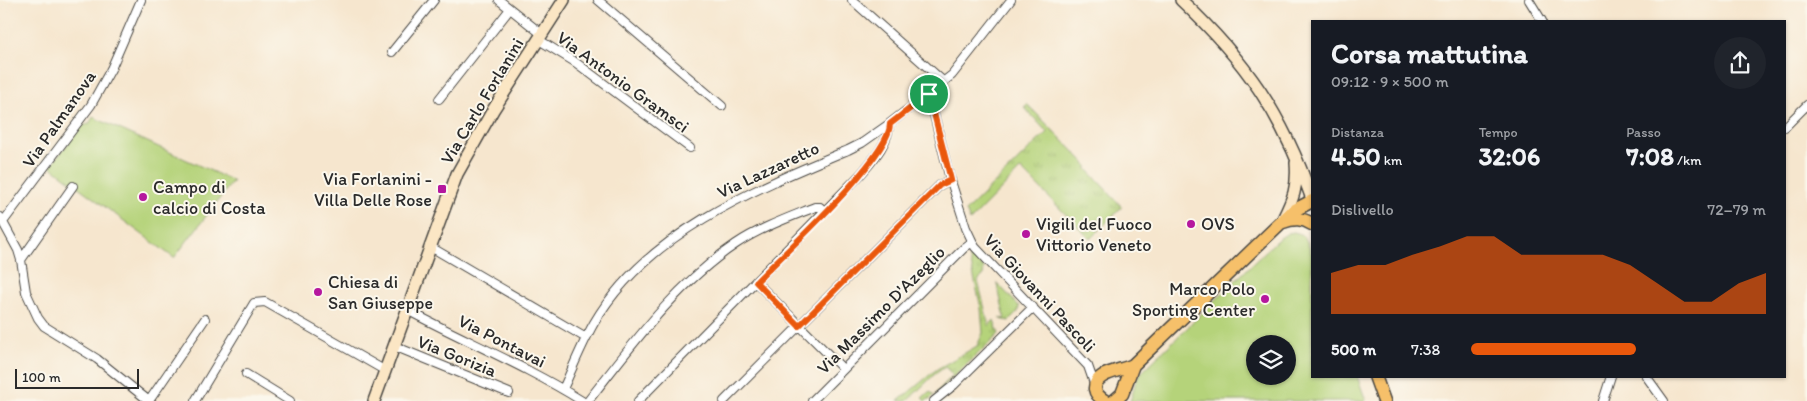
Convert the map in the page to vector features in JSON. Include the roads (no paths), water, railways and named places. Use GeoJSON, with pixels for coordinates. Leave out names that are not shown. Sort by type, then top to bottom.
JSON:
{"type":"FeatureCollection","features":[{"type":"Feature","properties":{"kind":"main road"},"geometry":{"type":"LineString","coordinates":[[1114,401],[1119,398],[1134,365],[1298,207],[1311,200]]}},
{"type":"Feature","properties":{"kind":"main road"},"geometry":{"type":"LineString","coordinates":[[1281,223],[1301,219],[1311,224]]}},
{"type":"Feature","properties":{"kind":"main road"},"geometry":{"type":"LineString","coordinates":[[1105,401],[1094,393],[1100,377],[1134,365]]}},
{"type":"Feature","properties":{"kind":"main road"},"geometry":{"type":"LineString","coordinates":[[1108,374],[1114,374],[1121,380],[1123,389]]}},
{"type":"Feature","properties":{"kind":"main road"},"geometry":{"type":"LineString","coordinates":[[1376,378],[1384,401]]}},
{"type":"Feature","properties":{"kind":"street","name":"Via Palmanova"},"geometry":{"type":"LineString","coordinates":[[2,219],[91,104],[111,69],[141,0]]}},
{"type":"Feature","properties":{"kind":"street"},"geometry":{"type":"LineString","coordinates":[[392,52],[434,0]]}},
{"type":"Feature","properties":{"kind":"street","name":"Via Antonio Gramsci"},"geometry":{"type":"LineString","coordinates":[[499,0],[541,37],[690,148]]}},
{"type":"Feature","properties":{"kind":"street","name":"Via Carlo Forlanini"},"geometry":{"type":"LineString","coordinates":[[374,401],[429,246],[457,174],[493,110],[564,0]]}},
{"type":"Feature","properties":{"kind":"street"},"geometry":{"type":"LineString","coordinates":[[598,0],[722,106]]}},
{"type":"Feature","properties":{"kind":"street"},"geometry":{"type":"LineString","coordinates":[[852,0],[944,82]]}},
{"type":"Feature","properties":{"kind":"street","name":"Via Lazzaretto"},"geometry":{"type":"LineString","coordinates":[[563,389],[586,338],[599,315],[627,280],[658,250],[691,227],[745,195],[862,143],[890,124],[958,70],[1011,0]]}},
{"type":"Feature","properties":{"kind":"street"},"geometry":{"type":"LineString","coordinates":[[1181,0],[1239,60],[1271,106],[1294,152],[1311,197]]}},
{"type":"Feature","properties":{"kind":"street"},"geometry":{"type":"LineString","coordinates":[[1529,0],[1541,20]]}},
{"type":"Feature","properties":{"kind":"street"},"geometry":{"type":"LineString","coordinates":[[439,99],[510,9]]}},
{"type":"Feature","properties":{"kind":"street","name":"Via Giovanni Pascoli"},"geometry":{"type":"LineString","coordinates":[[929,94],[951,180],[972,242],[992,266],[1089,367],[1108,374]]}},
{"type":"Feature","properties":{"kind":"street"},"geometry":{"type":"LineString","coordinates":[[1786,126],[1807,105]]}},
{"type":"Feature","properties":{"kind":"street"},"geometry":{"type":"LineString","coordinates":[[638,401],[825,212],[870,163],[886,139],[890,124]]}},
{"type":"Feature","properties":{"kind":"street"},"geometry":{"type":"LineString","coordinates":[[1281,223],[1296,188],[1297,177],[1294,152]]}},
{"type":"Feature","properties":{"kind":"street"},"geometry":{"type":"LineString","coordinates":[[724,401],[940,185],[951,180]]}},
{"type":"Feature","properties":{"kind":"street"},"geometry":{"type":"LineString","coordinates":[[21,260],[72,186]]}},
{"type":"Feature","properties":{"kind":"street"},"geometry":{"type":"LineString","coordinates":[[588,401],[657,315],[688,284],[721,256],[748,237],[815,206],[820,207],[825,212]]}},
{"type":"Feature","properties":{"kind":"street"},"geometry":{"type":"LineString","coordinates":[[2,219],[18,250],[26,292],[38,318],[44,326],[97,359],[149,401],[205,319]]}},
{"type":"Feature","properties":{"kind":"street","name":"Via Massimo D'Azeglio"},"geometry":{"type":"LineString","coordinates":[[812,401],[972,242]]}},
{"type":"Feature","properties":{"kind":"street"},"geometry":{"type":"LineString","coordinates":[[429,246],[586,338]]}},
{"type":"Feature","properties":{"kind":"street"},"geometry":{"type":"LineString","coordinates":[[756,282],[843,369]]}},
{"type":"Feature","properties":{"kind":"street"},"geometry":{"type":"LineString","coordinates":[[195,401],[254,303],[265,302],[384,370]]}},
{"type":"Feature","properties":{"kind":"street"},"geometry":{"type":"LineString","coordinates":[[934,401],[1033,307]]}},
{"type":"Feature","properties":{"kind":"street","name":"Via Pontavai"},"geometry":{"type":"LineString","coordinates":[[407,310],[563,389],[582,401]]}},
{"type":"Feature","properties":{"kind":"street","name":"Via Gorizia"},"geometry":{"type":"LineString","coordinates":[[394,346],[509,393]]}},
{"type":"Feature","properties":{"kind":"street","name":"Via Giovanni Pascoli"},"geometry":{"type":"LineString","coordinates":[[1089,367],[1094,393]]}},
{"type":"Feature","properties":{"kind":"street"},"geometry":{"type":"LineString","coordinates":[[246,374],[290,401]]}},
{"type":"Feature","properties":{"kind":"street"},"geometry":{"type":"LineString","coordinates":[[1603,401],[1610,378]]}},
{"type":"Feature","properties":{"kind":"street"},"geometry":{"type":"LineString","coordinates":[[1647,378],[1664,401]]}},
{"type":"Feature","properties":{"kind":"place","name":"Via Forlanini - Villa Delle Rose"},"geometry":{"type":"Point","coordinates":[442,189]}},
{"type":"Feature","properties":{"kind":"place","name":"Campo di calcio di Costa"},"geometry":{"type":"Point","coordinates":[143,197]}},
{"type":"Feature","properties":{"kind":"place","name":"OVS"},"geometry":{"type":"Point","coordinates":[1191,224]}},
{"type":"Feature","properties":{"kind":"place","name":"Vigili del Fuoco Vittorio Veneto"},"geometry":{"type":"Point","coordinates":[1026,234]}},
{"type":"Feature","properties":{"kind":"place","name":"Chiesa di San Giuseppe"},"geometry":{"type":"Point","coordinates":[318,292]}},
{"type":"Feature","properties":{"kind":"place","name":"Marco Polo Sporting Center"},"geometry":{"type":"Point","coordinates":[1265,299]}}]}
